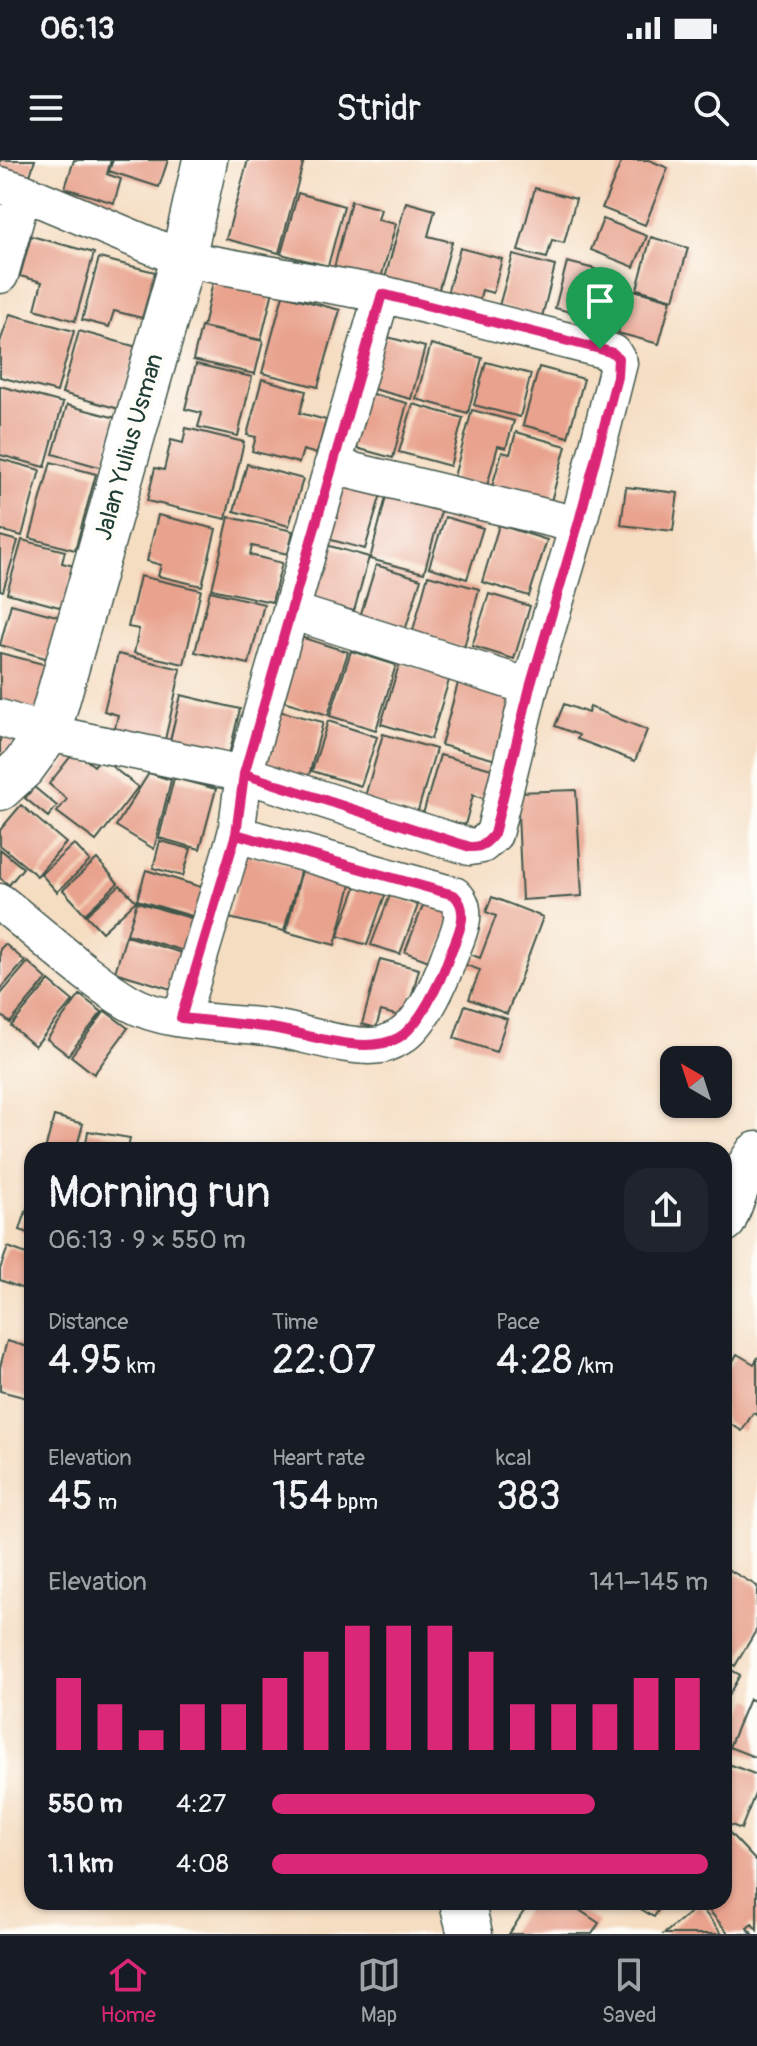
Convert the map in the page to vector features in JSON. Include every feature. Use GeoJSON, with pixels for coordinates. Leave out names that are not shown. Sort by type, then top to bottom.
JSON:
{"type":"FeatureCollection","features":[{"type":"Feature","properties":{"kind":"street","name":"Jalan Yulius Usman"},"geometry":{"type":"LineString","coordinates":[[48,733],[183,259],[205,160]]}},
{"type":"Feature","properties":{"kind":"street"},"geometry":{"type":"LineString","coordinates":[[0,275],[12,188],[183,259],[382,294],[600,349],[618,358],[617,377],[578,525],[530,687],[494,834],[489,841],[477,847],[244,774],[48,733],[0,718]]}},
{"type":"Feature","properties":{"kind":"street"},"geometry":{"type":"LineString","coordinates":[[181,1018],[236,834],[244,774],[382,294]]}},
{"type":"Feature","properties":{"kind":"street"},"geometry":{"type":"LineString","coordinates":[[332,466],[578,525]]}},
{"type":"Feature","properties":{"kind":"street"},"geometry":{"type":"LineString","coordinates":[[291,611],[530,687]]}},
{"type":"Feature","properties":{"kind":"street"},"geometry":{"type":"LineString","coordinates":[[0,788],[23,767],[48,733]]}},
{"type":"Feature","properties":{"kind":"street"},"geometry":{"type":"LineString","coordinates":[[0,902],[130,1003],[151,1013],[273,1028],[354,1044],[381,1045],[401,1037],[416,1021],[445,967],[462,919],[461,904],[454,895],[236,834]]}},
{"type":"Feature","properties":{"kind":"street"},"geometry":{"type":"LineString","coordinates":[[732,1200],[757,1154]]}},
{"type":"Feature","properties":{"kind":"street"},"geometry":{"type":"LineString","coordinates":[[464,1910],[470,1934]]}},
{"type":"Feature","properties":{"kind":"building"},"geometry":{"type":"Polygon","coordinates":[[[0,160],[35,160],[25,191],[0,184],[0,160]]]}},
{"type":"Feature","properties":{"kind":"building"},"geometry":{"type":"Polygon","coordinates":[[[74,160],[111,160],[107,174],[121,179],[114,203],[65,188],[74,160]]]}},
{"type":"Feature","properties":{"kind":"building"},"geometry":{"type":"Polygon","coordinates":[[[113,160],[168,160],[159,187],[109,171],[113,160]]]}},
{"type":"Feature","properties":{"kind":"building"},"geometry":{"type":"Polygon","coordinates":[[[248,160],[304,160],[279,253],[226,239],[248,160]]]}},
{"type":"Feature","properties":{"kind":"building"},"geometry":{"type":"Polygon","coordinates":[[[622,160],[649,160],[668,168],[645,225],[602,208],[622,160]]]}},
{"type":"Feature","properties":{"kind":"building"},"geometry":{"type":"Polygon","coordinates":[[[535,188],[576,199],[564,243],[552,240],[547,258],[518,251],[535,188]]]}},
{"type":"Feature","properties":{"kind":"building"},"geometry":{"type":"Polygon","coordinates":[[[298,193],[344,206],[328,266],[281,254],[298,193]]]}},
{"type":"Feature","properties":{"kind":"building"},"geometry":{"type":"Polygon","coordinates":[[[351,201],[381,209],[378,220],[396,224],[378,289],[332,276],[351,201]]]}},
{"type":"Feature","properties":{"kind":"building"},"geometry":{"type":"Polygon","coordinates":[[[406,202],[435,210],[428,236],[452,242],[435,303],[382,289],[406,202]]]}},
{"type":"Feature","properties":{"kind":"building"},"geometry":{"type":"Polygon","coordinates":[[[603,219],[647,236],[634,267],[591,250],[603,219]]]}},
{"type":"Feature","properties":{"kind":"building"},"geometry":{"type":"Polygon","coordinates":[[[31,236],[94,253],[75,321],[35,309],[42,282],[20,276],[31,236]]]}},
{"type":"Feature","properties":{"kind":"building"},"geometry":{"type":"Polygon","coordinates":[[[651,237],[688,248],[674,299],[637,289],[651,237]]]}},
{"type":"Feature","properties":{"kind":"building"},"geometry":{"type":"Polygon","coordinates":[[[460,248],[502,259],[493,293],[482,290],[477,309],[445,301],[460,248]]]}},
{"type":"Feature","properties":{"kind":"building"},"geometry":{"type":"Polygon","coordinates":[[[513,255],[555,266],[542,317],[499,306],[513,255]]]}},
{"type":"Feature","properties":{"kind":"building"},"geometry":{"type":"Polygon","coordinates":[[[99,258],[155,272],[142,318],[114,311],[109,327],[82,320],[99,258]]]}},
{"type":"Feature","properties":{"kind":"building"},"geometry":{"type":"Polygon","coordinates":[[[567,262],[595,269],[582,315],[555,308],[567,262]]]}},
{"type":"Feature","properties":{"kind":"building"},"geometry":{"type":"Polygon","coordinates":[[[214,277],[273,291],[261,340],[203,327],[214,277]]]}},
{"type":"Feature","properties":{"kind":"building"},"geometry":{"type":"Polygon","coordinates":[[[630,289],[671,300],[659,344],[618,333],[630,289]]]}},
{"type":"Feature","properties":{"kind":"building"},"geometry":{"type":"Polygon","coordinates":[[[283,295],[340,310],[318,387],[262,373],[283,295]]]}},
{"type":"Feature","properties":{"kind":"building"},"geometry":{"type":"Polygon","coordinates":[[[10,314],[74,331],[57,392],[0,377],[0,342],[10,314]]]}},
{"type":"Feature","properties":{"kind":"building"},"geometry":{"type":"Polygon","coordinates":[[[201,327],[263,341],[255,374],[193,360],[201,327]]]}},
{"type":"Feature","properties":{"kind":"building"},"geometry":{"type":"Polygon","coordinates":[[[79,331],[137,347],[119,409],[62,393],[79,331]]]}},
{"type":"Feature","properties":{"kind":"building"},"geometry":{"type":"Polygon","coordinates":[[[380,335],[425,347],[411,399],[366,387],[380,335]]]}},
{"type":"Feature","properties":{"kind":"building"},"geometry":{"type":"Polygon","coordinates":[[[431,344],[482,358],[468,413],[416,399],[431,344]]]}},
{"type":"Feature","properties":{"kind":"building"},"geometry":{"type":"Polygon","coordinates":[[[486,362],[531,374],[520,417],[474,405],[486,362]]]}},
{"type":"Feature","properties":{"kind":"building"},"geometry":{"type":"Polygon","coordinates":[[[196,364],[252,377],[238,436],[198,427],[202,413],[185,409],[196,364]]]}},
{"type":"Feature","properties":{"kind":"building"},"geometry":{"type":"Polygon","coordinates":[[[539,367],[584,379],[568,437],[523,425],[539,367]]]}},
{"type":"Feature","properties":{"kind":"building"},"geometry":{"type":"Polygon","coordinates":[[[262,379],[306,391],[300,413],[326,420],[317,454],[303,450],[299,463],[252,451],[256,437],[247,435],[262,379]]]}},
{"type":"Feature","properties":{"kind":"building"},"geometry":{"type":"Polygon","coordinates":[[[0,386],[63,403],[45,467],[0,455],[0,386]]]}},
{"type":"Feature","properties":{"kind":"building"},"geometry":{"type":"Polygon","coordinates":[[[365,392],[407,403],[393,458],[349,446],[365,392]]]}},
{"type":"Feature","properties":{"kind":"building"},"geometry":{"type":"Polygon","coordinates":[[[413,404],[463,418],[450,466],[399,452],[413,404]]]}},
{"type":"Feature","properties":{"kind":"building"},"geometry":{"type":"Polygon","coordinates":[[[67,405],[116,418],[103,468],[53,454],[67,405]]]}},
{"type":"Feature","properties":{"kind":"building"},"geometry":{"type":"Polygon","coordinates":[[[472,410],[514,421],[506,448],[498,446],[485,493],[452,484],[472,410]]]}},
{"type":"Feature","properties":{"kind":"building"},"geometry":{"type":"Polygon","coordinates":[[[186,428],[244,442],[226,519],[147,501],[155,468],[164,470],[171,440],[183,443],[186,428]]]}},
{"type":"Feature","properties":{"kind":"building"},"geometry":{"type":"Polygon","coordinates":[[[516,432],[566,446],[550,505],[491,490],[502,452],[510,454],[516,432]]]}},
{"type":"Feature","properties":{"kind":"building"},"geometry":{"type":"Polygon","coordinates":[[[0,459],[40,470],[22,536],[0,530],[0,459]]]}},
{"type":"Feature","properties":{"kind":"building"},"geometry":{"type":"Polygon","coordinates":[[[51,462],[96,474],[75,550],[30,538],[51,462]]]}},
{"type":"Feature","properties":{"kind":"building"},"geometry":{"type":"Polygon","coordinates":[[[247,464],[303,479],[289,526],[234,511],[247,464]]]}},
{"type":"Feature","properties":{"kind":"building"},"geometry":{"type":"Polygon","coordinates":[[[339,483],[381,494],[365,549],[324,538],[339,483]]]}},
{"type":"Feature","properties":{"kind":"building"},"geometry":{"type":"Polygon","coordinates":[[[626,487],[678,493],[673,531],[621,525],[626,487]]]}},
{"type":"Feature","properties":{"kind":"building"},"geometry":{"type":"Polygon","coordinates":[[[386,497],[441,511],[424,573],[370,559],[386,497]]]}},
{"type":"Feature","properties":{"kind":"building"},"geometry":{"type":"Polygon","coordinates":[[[158,515],[216,529],[202,586],[158,576],[161,565],[147,561],[158,515]]]}},
{"type":"Feature","properties":{"kind":"building"},"geometry":{"type":"Polygon","coordinates":[[[229,517],[293,531],[288,554],[252,546],[250,555],[282,563],[272,602],[212,589],[229,517]]]}},
{"type":"Feature","properties":{"kind":"building"},"geometry":{"type":"Polygon","coordinates":[[[445,517],[483,528],[467,579],[429,567],[445,517]]]}},
{"type":"Feature","properties":{"kind":"building"},"geometry":{"type":"Polygon","coordinates":[[[499,525],[547,540],[529,596],[482,582],[499,525]]]}},
{"type":"Feature","properties":{"kind":"building"},"geometry":{"type":"Polygon","coordinates":[[[0,536],[18,541],[3,591],[0,590],[0,536]]]}},
{"type":"Feature","properties":{"kind":"building"},"geometry":{"type":"Polygon","coordinates":[[[22,540],[65,551],[62,563],[74,566],[63,608],[7,593],[22,540]]]}},
{"type":"Feature","properties":{"kind":"building"},"geometry":{"type":"Polygon","coordinates":[[[319,543],[369,557],[354,611],[304,598],[319,543]]]}},
{"type":"Feature","properties":{"kind":"building"},"geometry":{"type":"Polygon","coordinates":[[[376,565],[421,579],[404,634],[359,620],[376,565]]]}},
{"type":"Feature","properties":{"kind":"building"},"geometry":{"type":"Polygon","coordinates":[[[428,575],[479,589],[464,648],[412,634],[428,575]]]}},
{"type":"Feature","properties":{"kind":"building"},"geometry":{"type":"Polygon","coordinates":[[[140,576],[201,590],[184,664],[134,653],[139,629],[128,627],[140,576]]]}},
{"type":"Feature","properties":{"kind":"building"},"geometry":{"type":"Polygon","coordinates":[[[210,591],[264,604],[249,664],[195,652],[210,591]]]}},
{"type":"Feature","properties":{"kind":"building"},"geometry":{"type":"Polygon","coordinates":[[[489,594],[530,606],[514,659],[472,646],[489,594]]]}},
{"type":"Feature","properties":{"kind":"building"},"geometry":{"type":"Polygon","coordinates":[[[11,604],[64,618],[52,660],[0,645],[11,604]]]}},
{"type":"Feature","properties":{"kind":"building"},"geometry":{"type":"Polygon","coordinates":[[[291,634],[348,652],[328,715],[271,697],[291,634]]]}},
{"type":"Feature","properties":{"kind":"building"},"geometry":{"type":"Polygon","coordinates":[[[351,651],[396,665],[376,730],[330,716],[351,651]]]}},
{"type":"Feature","properties":{"kind":"building"},"geometry":{"type":"Polygon","coordinates":[[[0,653],[51,666],[38,713],[0,702],[0,653]]]}},
{"type":"Feature","properties":{"kind":"building"},"geometry":{"type":"Polygon","coordinates":[[[118,654],[181,669],[164,744],[114,732],[118,715],[104,711],[118,654]]]}},
{"type":"Feature","properties":{"kind":"building"},"geometry":{"type":"Polygon","coordinates":[[[400,662],[450,677],[431,739],[381,724],[400,662]]]}},
{"type":"Feature","properties":{"kind":"building"},"geometry":{"type":"Polygon","coordinates":[[[458,683],[518,699],[500,761],[441,745],[458,683]]]}},
{"type":"Feature","properties":{"kind":"building"},"geometry":{"type":"Polygon","coordinates":[[[181,695],[240,709],[227,763],[168,749],[181,695]]]}},
{"type":"Feature","properties":{"kind":"building"},"geometry":{"type":"Polygon","coordinates":[[[564,704],[588,713],[590,707],[647,730],[635,761],[577,739],[579,735],[555,726],[564,704]]]}},
{"type":"Feature","properties":{"kind":"building"},"geometry":{"type":"Polygon","coordinates":[[[270,709],[323,722],[306,787],[264,770],[270,709]]]}},
{"type":"Feature","properties":{"kind":"building"},"geometry":{"type":"Polygon","coordinates":[[[328,721],[377,737],[361,786],[312,771],[328,721]]]}},
{"type":"Feature","properties":{"kind":"building"},"geometry":{"type":"Polygon","coordinates":[[[0,730],[17,733],[11,767],[0,765],[0,730]]]}},
{"type":"Feature","properties":{"kind":"building"},"geometry":{"type":"Polygon","coordinates":[[[383,734],[436,749],[417,814],[364,800],[383,734]]]}},
{"type":"Feature","properties":{"kind":"building"},"geometry":{"type":"Polygon","coordinates":[[[75,751],[94,766],[101,758],[138,787],[96,841],[57,812],[67,799],[49,784],[75,751]]]}},
{"type":"Feature","properties":{"kind":"building"},"geometry":{"type":"Polygon","coordinates":[[[440,755],[503,772],[495,802],[473,795],[465,825],[423,814],[440,755]]]}},
{"type":"Feature","properties":{"kind":"building"},"geometry":{"type":"Polygon","coordinates":[[[149,773],[171,780],[154,849],[116,826],[149,773]]]}},
{"type":"Feature","properties":{"kind":"building"},"geometry":{"type":"Polygon","coordinates":[[[174,778],[216,789],[200,849],[159,838],[174,778]]]}},
{"type":"Feature","properties":{"kind":"building"},"geometry":{"type":"Polygon","coordinates":[[[34,787],[57,806],[48,817],[25,798],[34,787]]]}},
{"type":"Feature","properties":{"kind":"building"},"geometry":{"type":"Polygon","coordinates":[[[576,790],[582,896],[522,900],[517,792],[576,790]]]}},
{"type":"Feature","properties":{"kind":"building"},"geometry":{"type":"Polygon","coordinates":[[[21,805],[66,843],[37,876],[0,845],[0,830],[21,805]]]}},
{"type":"Feature","properties":{"kind":"building"},"geometry":{"type":"Polygon","coordinates":[[[160,841],[191,849],[183,876],[153,868],[160,841]]]}},
{"type":"Feature","properties":{"kind":"building"},"geometry":{"type":"Polygon","coordinates":[[[74,844],[90,861],[57,892],[41,874],[74,844]]]}},
{"type":"Feature","properties":{"kind":"building"},"geometry":{"type":"Polygon","coordinates":[[[0,849],[23,868],[9,885],[0,878],[0,849]]]}},
{"type":"Feature","properties":{"kind":"building"},"geometry":{"type":"Polygon","coordinates":[[[246,854],[301,868],[284,931],[229,918],[246,854]]]}},
{"type":"Feature","properties":{"kind":"building"},"geometry":{"type":"Polygon","coordinates":[[[97,859],[118,883],[85,914],[63,890],[97,859]]]}},
{"type":"Feature","properties":{"kind":"building"},"geometry":{"type":"Polygon","coordinates":[[[302,869],[352,881],[335,945],[286,932],[302,869]]]}},
{"type":"Feature","properties":{"kind":"building"},"geometry":{"type":"Polygon","coordinates":[[[146,870],[204,888],[195,917],[137,900],[146,870]]]}},
{"type":"Feature","properties":{"kind":"building"},"geometry":{"type":"Polygon","coordinates":[[[357,884],[385,895],[367,945],[338,936],[357,884]]]}},
{"type":"Feature","properties":{"kind":"building"},"geometry":{"type":"Polygon","coordinates":[[[120,885],[136,901],[102,932],[86,915],[120,885]]]}},
{"type":"Feature","properties":{"kind":"building"},"geometry":{"type":"Polygon","coordinates":[[[390,895],[418,905],[400,954],[371,945],[390,895]]]}},
{"type":"Feature","properties":{"kind":"building"},"geometry":{"type":"Polygon","coordinates":[[[492,897],[543,917],[507,1014],[469,999],[480,970],[463,964],[467,953],[480,958],[496,916],[486,912],[492,897]]]}},
{"type":"Feature","properties":{"kind":"building"},"geometry":{"type":"Polygon","coordinates":[[[137,902],[194,919],[184,951],[127,934],[137,902]]]}},
{"type":"Feature","properties":{"kind":"building"},"geometry":{"type":"Polygon","coordinates":[[[424,903],[453,914],[434,963],[405,952],[424,903]]]}},
{"type":"Feature","properties":{"kind":"building"},"geometry":{"type":"Polygon","coordinates":[[[126,936],[182,953],[171,989],[115,972],[126,936]]]}},
{"type":"Feature","properties":{"kind":"building"},"geometry":{"type":"Polygon","coordinates":[[[5,944],[25,961],[0,990],[0,949],[5,944]]]}},
{"type":"Feature","properties":{"kind":"building"},"geometry":{"type":"Polygon","coordinates":[[[380,959],[419,969],[406,1018],[381,1011],[376,1028],[362,1024],[380,959]]]}},
{"type":"Feature","properties":{"kind":"building"},"geometry":{"type":"Polygon","coordinates":[[[28,962],[47,979],[10,1023],[0,1014],[0,995],[28,962]]]}},
{"type":"Feature","properties":{"kind":"building"},"geometry":{"type":"Polygon","coordinates":[[[49,981],[73,1001],[35,1046],[11,1026],[49,981]]]}},
{"type":"Feature","properties":{"kind":"building"},"geometry":{"type":"Polygon","coordinates":[[[80,995],[102,1012],[68,1055],[47,1039],[80,995]]]}},
{"type":"Feature","properties":{"kind":"building"},"geometry":{"type":"Polygon","coordinates":[[[465,1005],[507,1019],[496,1052],[454,1038],[465,1005]]]}},
{"type":"Feature","properties":{"kind":"building"},"geometry":{"type":"Polygon","coordinates":[[[105,1011],[128,1028],[94,1074],[71,1056],[105,1011]]]}},
{"type":"Feature","properties":{"kind":"building"},"geometry":{"type":"Polygon","coordinates":[[[54,1116],[83,1124],[78,1142],[47,1142],[54,1116]]]}},
{"type":"Feature","properties":{"kind":"building"},"geometry":{"type":"Polygon","coordinates":[[[88,1131],[130,1138],[129,1142],[86,1142],[88,1131]]]}},
{"type":"Feature","properties":{"kind":"building"},"geometry":{"type":"Polygon","coordinates":[[[8,1247],[24,1253],[24,1289],[0,1280],[0,1269],[8,1247]]]}},
{"type":"Feature","properties":{"kind":"building"},"geometry":{"type":"Polygon","coordinates":[[[7,1341],[24,1346],[24,1397],[0,1391],[0,1367],[7,1341]]]}},
{"type":"Feature","properties":{"kind":"building"},"geometry":{"type":"Polygon","coordinates":[[[737,1354],[754,1364],[757,1359],[757,1415],[753,1413],[742,1431],[732,1425],[732,1362],[737,1354]]]}},
{"type":"Feature","properties":{"kind":"building"},"geometry":{"type":"Polygon","coordinates":[[[732,1572],[757,1586],[757,1629],[735,1666],[732,1664],[732,1572]]]}},
{"type":"Feature","properties":{"kind":"building"},"geometry":{"type":"Polygon","coordinates":[[[732,1670],[740,1675],[732,1689],[732,1670]]]}},
{"type":"Feature","properties":{"kind":"building"},"geometry":{"type":"Polygon","coordinates":[[[749,1699],[757,1702],[757,1758],[732,1748],[732,1740],[749,1699]]]}},
{"type":"Feature","properties":{"kind":"building"},"geometry":{"type":"Polygon","coordinates":[[[732,1765],[757,1775],[757,1789],[741,1829],[732,1825],[732,1765]]]}},
{"type":"Feature","properties":{"kind":"building"},"geometry":{"type":"Polygon","coordinates":[[[732,1835],[757,1862],[757,1930],[752,1924],[747,1928],[753,1934],[729,1934],[709,1910],[732,1910],[732,1835]]]}},
{"type":"Feature","properties":{"kind":"building"},"geometry":{"type":"Polygon","coordinates":[[[525,1910],[579,1910],[599,1923],[592,1934],[509,1934],[525,1910]]]}},
{"type":"Feature","properties":{"kind":"building"},"geometry":{"type":"Polygon","coordinates":[[[642,1910],[658,1910],[654,1917],[642,1910]]]}},
{"type":"Feature","properties":{"kind":"building"},"geometry":{"type":"Polygon","coordinates":[[[693,1910],[703,1910],[722,1934],[664,1934],[693,1910]]]}},
{"type":"Feature","properties":{"kind":"route"},"geometry":{"type":"LineString","coordinates":[[600,349],[382,294],[244,774],[236,834],[181,1018],[273,1028],[354,1044],[381,1045],[401,1037],[416,1021],[445,967],[462,919],[458,899],[412,881],[236,834],[244,774],[470,847],[489,841],[494,834],[530,687],[578,525],[617,377],[618,358],[600,349]]}}]}
